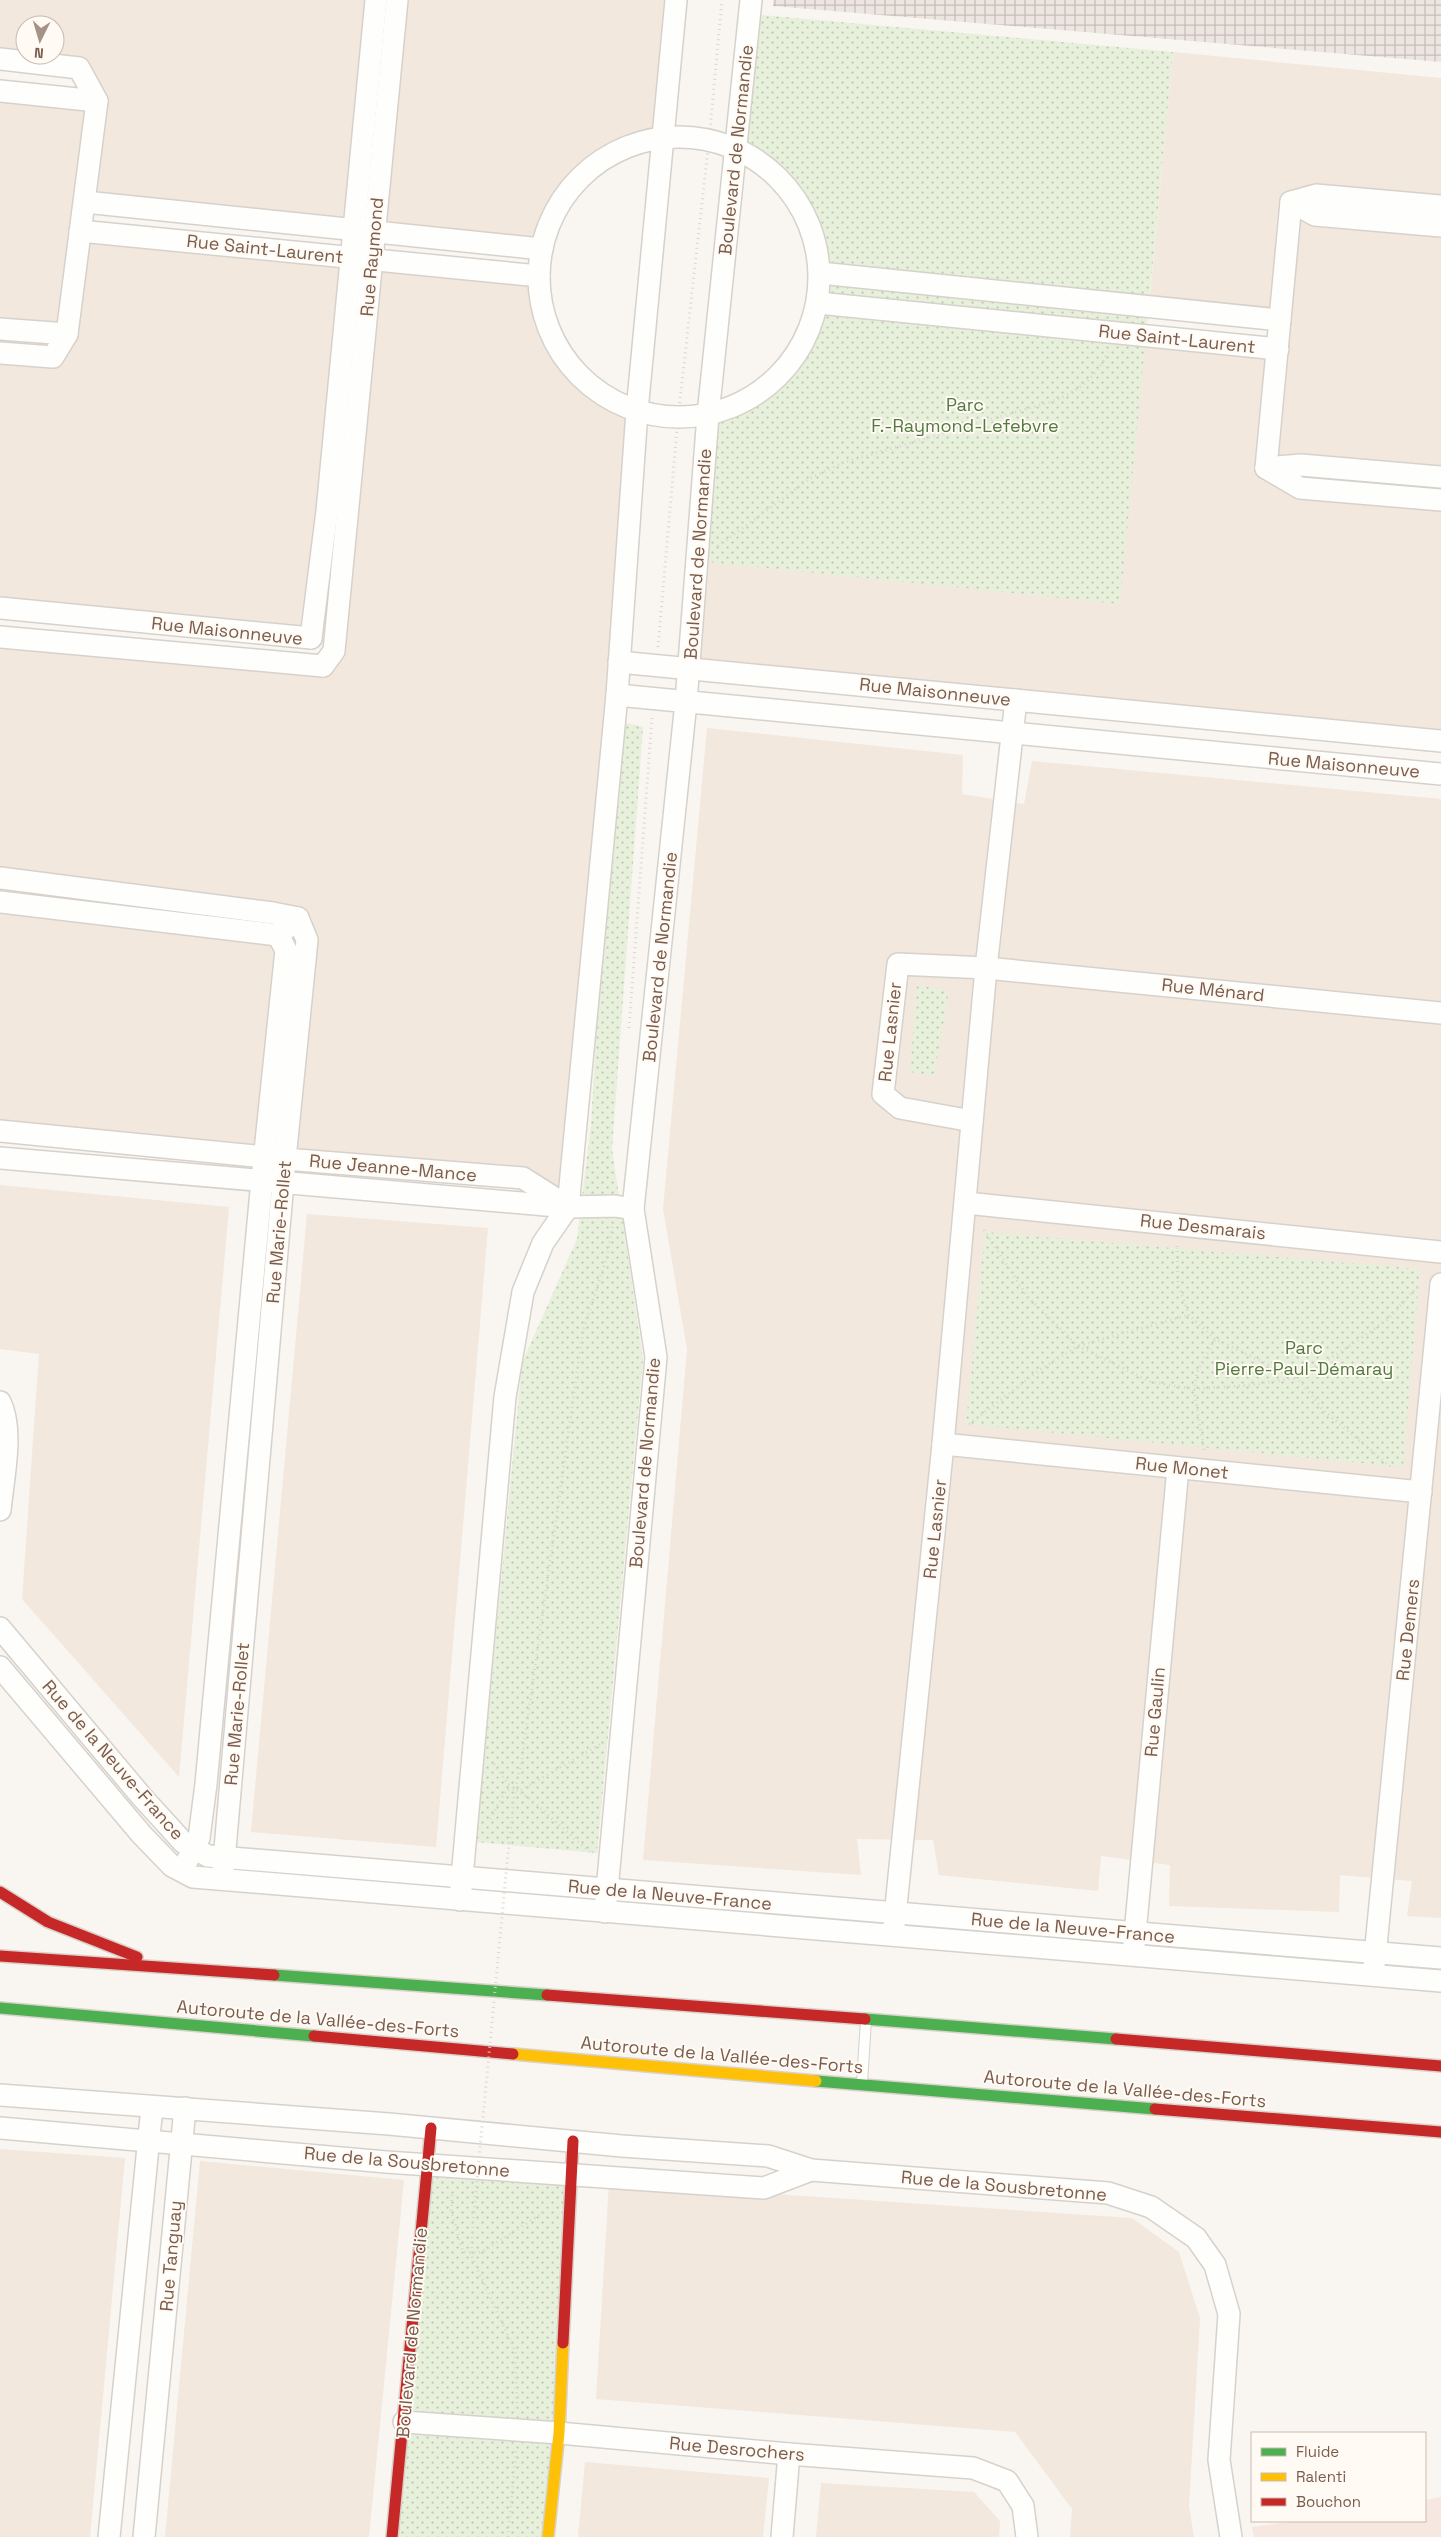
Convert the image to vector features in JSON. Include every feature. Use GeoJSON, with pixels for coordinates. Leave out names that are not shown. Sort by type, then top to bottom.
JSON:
{"type":"FeatureCollection","features":[{"type":"Feature","properties":{"kind":"main road"},"geometry":{"type":"LineString","coordinates":[[0,1892],[51,1925],[167,1968]]}},
{"type":"Feature","properties":{"kind":"main road"},"geometry":{"type":"LineString","coordinates":[[0,1956],[866,2019],[1441,2066]]}},
{"type":"Feature","properties":{"kind":"main road","name":"Autoroute de la Vallée-des-Forts"},"geometry":{"type":"LineString","coordinates":[[0,2008],[862,2085],[1441,2132]]}},
{"type":"Feature","properties":{"kind":"main road","name":"Boulevard de Normandie"},"geometry":{"type":"LineString","coordinates":[[392,2537],[431,2128]]}},
{"type":"Feature","properties":{"kind":"main road"},"geometry":{"type":"LineString","coordinates":[[548,2537],[559,2432],[574,2142]]}},
{"type":"Feature","properties":{"kind":"street","name":"Rue Raymond"},"geometry":{"type":"LineString","coordinates":[[310,638],[327,511],[376,0]]}},
{"type":"Feature","properties":{"kind":"street","name":"Rue Raymond"},"geometry":{"type":"LineString","coordinates":[[323,666],[334,651],[397,0]]}},
{"type":"Feature","properties":{"kind":"street"},"geometry":{"type":"LineString","coordinates":[[460,1900],[505,1397],[523,1292],[543,1244],[568,1207],[617,695],[637,411],[676,0]]}},
{"type":"Feature","properties":{"kind":"street","name":"Boulevard de Normandie"},"geometry":{"type":"LineString","coordinates":[[605,1912],[656,1356],[624,1207],[690,668],[708,414],[751,0]]}},
{"type":"Feature","properties":{"kind":"street"},"geometry":{"type":"LineString","coordinates":[[0,59],[79,68],[97,100],[67,334],[53,357],[0,353]]}},
{"type":"Feature","properties":{"kind":"street"},"geometry":{"type":"LineString","coordinates":[[0,91],[97,100]]}},
{"type":"Feature","properties":{"kind":"street"},"geometry":{"type":"LineString","coordinates":[[686,137],[709,140],[736,149],[770,170],[796,199],[813,235],[820,273],[818,303],[804,342],[780,376],[747,400],[708,414],[678,418],[637,411],[620,404],[595,389],[569,363],[558,348],[542,306],[539,276],[542,249],[553,217],[568,192],[587,172],[623,149],[662,138],[686,137]]}},
{"type":"Feature","properties":{"kind":"street"},"geometry":{"type":"LineString","coordinates":[[1291,202],[1316,195],[1441,206]]}},
{"type":"Feature","properties":{"kind":"street","name":"Rue Saint-Laurent"},"geometry":{"type":"LineString","coordinates":[[85,202],[542,249]]}},
{"type":"Feature","properties":{"kind":"street"},"geometry":{"type":"LineString","coordinates":[[1291,202],[1314,215],[1441,226]]}},
{"type":"Feature","properties":{"kind":"street"},"geometry":{"type":"LineString","coordinates":[[1278,349],[1291,202]]}},
{"type":"Feature","properties":{"kind":"street","name":"Rue Saint-Laurent"},"geometry":{"type":"LineString","coordinates":[[80,231],[539,276]]}},
{"type":"Feature","properties":{"kind":"street","name":"Rue Saint-Laurent"},"geometry":{"type":"LineString","coordinates":[[820,273],[1280,320]]}},
{"type":"Feature","properties":{"kind":"street"},"geometry":{"type":"LineString","coordinates":[[956,317],[958,287]]}},
{"type":"Feature","properties":{"kind":"street","name":"Rue Saint-Laurent"},"geometry":{"type":"LineString","coordinates":[[818,303],[1278,349],[1266,468]]}},
{"type":"Feature","properties":{"kind":"street"},"geometry":{"type":"LineString","coordinates":[[0,328],[67,334]]}},
{"type":"Feature","properties":{"kind":"street"},"geometry":{"type":"LineString","coordinates":[[1266,468],[1301,465],[1441,477]]}},
{"type":"Feature","properties":{"kind":"street"},"geometry":{"type":"LineString","coordinates":[[1266,468],[1300,488],[1441,500]]}},
{"type":"Feature","properties":{"kind":"street"},"geometry":{"type":"LineString","coordinates":[[327,511],[348,514]]}},
{"type":"Feature","properties":{"kind":"street","name":"Rue Maisonneuve"},"geometry":{"type":"LineString","coordinates":[[0,608],[310,638],[323,666]]}},
{"type":"Feature","properties":{"kind":"street","name":"Rue Maisonneuve"},"geometry":{"type":"LineString","coordinates":[[0,637],[323,666]]}},
{"type":"Feature","properties":{"kind":"street","name":"Rue Maisonneuve"},"geometry":{"type":"LineString","coordinates":[[619,662],[1441,741]]}},
{"type":"Feature","properties":{"kind":"street","name":"Rue Maisonneuve"},"geometry":{"type":"LineString","coordinates":[[617,695],[1441,774]]}},
{"type":"Feature","properties":{"kind":"street","name":"Rue Lasnier"},"geometry":{"type":"LineString","coordinates":[[894,1936],[944,1444],[986,968],[1016,700]]}},
{"type":"Feature","properties":{"kind":"street","name":"Rue Maisonneuve"},"geometry":{"type":"LineString","coordinates":[[1248,756],[1250,723]]}},
{"type":"Feature","properties":{"kind":"street"},"geometry":{"type":"LineString","coordinates":[[0,878],[273,913],[298,918]]}},
{"type":"Feature","properties":{"kind":"street"},"geometry":{"type":"LineString","coordinates":[[0,902],[278,935],[298,918]]}},
{"type":"Feature","properties":{"kind":"street","name":"Rue Marie-Rollet"},"geometry":{"type":"LineString","coordinates":[[179,1871],[194,1850],[199,1838],[203,1810],[262,1180],[275,1157],[307,940],[298,918]]}},
{"type":"Feature","properties":{"kind":"street","name":"Rue Marie-Rollet"},"geometry":{"type":"LineString","coordinates":[[222,1881],[284,1182],[275,1157],[286,950],[278,935]]}},
{"type":"Feature","properties":{"kind":"street","name":"Rue Lasnier"},"geometry":{"type":"LineString","coordinates":[[972,1120],[900,1108],[883,1094],[898,964],[986,968]]}},
{"type":"Feature","properties":{"kind":"street","name":"Rue Ménard"},"geometry":{"type":"LineString","coordinates":[[986,968],[1441,1013]]}},
{"type":"Feature","properties":{"kind":"street","name":"Rue Jeanne-Mance"},"geometry":{"type":"LineString","coordinates":[[0,1132],[523,1178],[568,1207]]}},
{"type":"Feature","properties":{"kind":"street","name":"Rue Jeanne-Mance"},"geometry":{"type":"LineString","coordinates":[[0,1158],[568,1207],[624,1207]]}},
{"type":"Feature","properties":{"kind":"street","name":"Rue Desmarais"},"geometry":{"type":"LineString","coordinates":[[966,1203],[1441,1252]]}},
{"type":"Feature","properties":{"kind":"street","name":"Rue Demers"},"geometry":{"type":"LineString","coordinates":[[1374,1975],[1422,1492],[1431,1284]]}},
{"type":"Feature","properties":{"kind":"street"},"geometry":{"type":"LineString","coordinates":[[0,1402],[5,1416],[6,1431],[0,1510]]}},
{"type":"Feature","properties":{"kind":"street","name":"Rue Monet"},"geometry":{"type":"LineString","coordinates":[[944,1444],[1422,1492]]}},
{"type":"Feature","properties":{"kind":"street","name":"Rue Gaulin"},"geometry":{"type":"LineString","coordinates":[[1133,1956],[1178,1468]]}},
{"type":"Feature","properties":{"kind":"street"},"geometry":{"type":"LineString","coordinates":[[227,1545],[251,1548]]}},
{"type":"Feature","properties":{"kind":"street","name":"Rue de la Neuve-France"},"geometry":{"type":"LineString","coordinates":[[0,1628],[174,1833],[194,1850],[208,1856],[224,1859],[1441,1958]]}},
{"type":"Feature","properties":{"kind":"street","name":"Rue de la Neuve-France"},"geometry":{"type":"LineString","coordinates":[[0,1667],[142,1835],[179,1871],[193,1877],[222,1881],[1441,1981]]}},
{"type":"Feature","properties":{"kind":"street","name":"Rue de la Sousbretonne"},"geometry":{"type":"LineString","coordinates":[[0,2095],[185,2108],[574,2142],[768,2156],[811,2170],[1108,2193],[1151,2207],[1196,2238],[1215,2265],[1229,2314],[1219,2460],[1231,2537]]}},
{"type":"Feature","properties":{"kind":"street","name":"Rue Tanguay"},"geometry":{"type":"LineString","coordinates":[[109,2537],[152,2107]]}},
{"type":"Feature","properties":{"kind":"street","name":"Rue Tanguay"},"geometry":{"type":"LineString","coordinates":[[144,2537],[185,2108]]}},
{"type":"Feature","properties":{"kind":"street","name":"Rue de la Sousbretonne"},"geometry":{"type":"LineString","coordinates":[[0,2128],[148,2142],[181,2142],[572,2176],[764,2188],[811,2170]]}},
{"type":"Feature","properties":{"kind":"street"},"geometry":{"type":"LineString","coordinates":[[123,2401],[157,2405]]}},
{"type":"Feature","properties":{"kind":"street","name":"Rue Desrochers"},"geometry":{"type":"LineString","coordinates":[[404,2422],[559,2432],[790,2454],[973,2468],[1006,2481],[1023,2506],[1027,2537]]}},
{"type":"Feature","properties":{"kind":"street"},"geometry":{"type":"LineString","coordinates":[[782,2537],[790,2454]]}},
{"type":"Feature","properties":{"kind":"lane"},"geometry":{"type":"LineString","coordinates":[[862,2085],[866,2019]]}},
{"type":"Feature","properties":{"kind":"path"},"geometry":{"type":"LineString","coordinates":[[657,665],[678,418],[709,140],[722,0]]}},
{"type":"Feature","properties":{"kind":"path"},"geometry":{"type":"LineString","coordinates":[[698,561],[810,478],[842,463],[1057,400],[1084,386],[1100,369],[1116,333]]}},
{"type":"Feature","properties":{"kind":"path"},"geometry":{"type":"LineString","coordinates":[[628,1037],[654,699]]}},
{"type":"Feature","properties":{"kind":"path"},"geometry":{"type":"LineString","coordinates":[[966,1203],[1028,1296],[1078,1346],[1151,1382],[1194,1389],[1251,1385],[1295,1378],[1339,1353],[1387,1320],[1431,1284]]}},
{"type":"Feature","properties":{"kind":"path"},"geometry":{"type":"LineString","coordinates":[[508,2537],[518,2430],[514,2351],[471,2253],[471,2248],[514,1791],[521,1765],[583,1331],[624,1207]]}},
{"type":"Feature","properties":{"kind":"path"},"geometry":{"type":"LineString","coordinates":[[1177,1224],[1178,1284],[1189,1316],[1215,1339],[1302,1383],[1323,1410],[1422,1492]]}},
{"type":"Feature","properties":{"kind":"path"},"geometry":{"type":"LineString","coordinates":[[944,1444],[1044,1367],[1078,1346],[1189,1316]]}},
{"type":"Feature","properties":{"kind":"path"},"geometry":{"type":"LineString","coordinates":[[1207,1470],[1194,1389],[1197,1372],[1215,1339]]}},
{"type":"Feature","properties":{"kind":"path"},"geometry":{"type":"LineString","coordinates":[[488,1822],[506,1790],[521,1790],[581,1753],[609,1740]]}},
{"type":"Feature","properties":{"kind":"path"},"geometry":{"type":"LineString","coordinates":[[491,1761],[514,1791]]}},
{"type":"Feature","properties":{"kind":"path"},"geometry":{"type":"LineString","coordinates":[[521,1790],[593,1854]]}},
{"type":"Feature","properties":{"kind":"path"},"geometry":{"type":"LineString","coordinates":[[452,2195],[451,2210],[460,2248],[463,2252],[471,2253],[485,2250],[550,2209]]}},
{"type":"Feature","properties":{"kind":"shaded area"},"geometry":{"type":"Polygon","coordinates":[[[0,0],[376,0],[354,229],[84,202],[80,231],[351,258],[311,638],[0,608],[0,353],[53,357],[67,334],[0,329],[0,91],[96,100],[79,68],[53,65],[65,65],[65,15],[15,15],[15,61],[0,59],[0,0]]]}},
{"type":"Feature","properties":{"kind":"shaded area"},"geometry":{"type":"Polygon","coordinates":[[[397,0],[676,0],[662,138],[623,149],[587,172],[568,192],[553,217],[542,249],[375,232],[397,0]]]}},
{"type":"Feature","properties":{"kind":"shaded area"},"geometry":{"type":"Polygon","coordinates":[[[773,0],[1441,0],[1441,62],[773,6],[773,0]]]}},
{"type":"Feature","properties":{"kind":"shaded area"},"geometry":{"type":"Polygon","coordinates":[[[1173,52],[1441,78],[1441,477],[1267,468],[1300,488],[1441,500],[1441,741],[690,668],[698,561],[1146,336],[1277,349],[1280,320],[1149,306],[1173,52]]]}},
{"type":"Feature","properties":{"kind":"shaded area"},"geometry":{"type":"Polygon","coordinates":[[[372,260],[539,276],[542,306],[558,348],[575,370],[595,389],[620,404],[637,411],[568,1207],[523,1178],[285,1159],[298,918],[0,879],[0,637],[323,666],[372,260]]]}},
{"type":"Feature","properties":{"kind":"shaded area"},"geometry":{"type":"Polygon","coordinates":[[[707,728],[963,755],[962,794],[1024,804],[1032,761],[1441,799],[1441,1918],[1407,1916],[1412,1881],[1340,1875],[1339,1912],[1169,1906],[1170,1865],[1101,1856],[1098,1891],[939,1875],[933,1840],[857,1839],[861,1875],[643,1860],[687,1349],[663,1209],[707,728]]]}},
{"type":"Feature","properties":{"kind":"shaded area"},"geometry":{"type":"Polygon","coordinates":[[[0,902],[278,935],[265,1156],[0,1131],[0,902]]]}},
{"type":"Feature","properties":{"kind":"shaded area"},"geometry":{"type":"Polygon","coordinates":[[[0,1185],[229,1207],[179,1777],[22,1599],[39,1354],[0,1349],[0,1185]]]}},
{"type":"Feature","properties":{"kind":"shaded area"},"geometry":{"type":"Polygon","coordinates":[[[307,1214],[488,1228],[436,1847],[251,1832],[307,1214]]]}},
{"type":"Feature","properties":{"kind":"shaded area"},"geometry":{"type":"Polygon","coordinates":[[[0,2149],[125,2158],[90,2537],[0,2537],[0,2149]]]}},
{"type":"Feature","properties":{"kind":"shaded area"},"geometry":{"type":"Polygon","coordinates":[[[200,2161],[404,2180],[369,2537],[165,2537],[200,2161]]]}},
{"type":"Feature","properties":{"kind":"shaded area"},"geometry":{"type":"Polygon","coordinates":[[[609,2183],[1132,2218],[1179,2252],[1200,2318],[1189,2506],[1194,2537],[1070,2537],[1072,2509],[1015,2432],[596,2399],[609,2183]]]}},
{"type":"Feature","properties":{"kind":"shaded area"},"geometry":{"type":"Polygon","coordinates":[[[585,2462],[769,2478],[763,2537],[578,2537],[585,2462]]]}},
{"type":"Feature","properties":{"kind":"shaded area"},"geometry":{"type":"Polygon","coordinates":[[[821,2483],[974,2492],[1000,2521],[999,2537],[816,2537],[821,2483]]]}},
{"type":"Feature","properties":{"kind":"shaded area"},"geometry":{"type":"Polygon","coordinates":[[[1441,2497],[1441,2537],[1254,2537],[1252,2527],[1287,2522],[1426,2522],[1426,2500],[1441,2497]]]}},
{"type":"Feature","properties":{"kind":"green space","name":"Parc F.-Raymond-Lefebvre"},"geometry":{"type":"Polygon","coordinates":[[[752,14],[1173,52],[1120,604],[698,561],[709,417],[771,393],[804,351],[826,294],[814,233],[785,187],[761,165],[740,153],[752,14]]]}},
{"type":"Feature","properties":{"kind":"green space"},"geometry":{"type":"Polygon","coordinates":[[[615,720],[643,727],[612,1149],[643,1359],[597,1853],[476,1842],[522,1363],[577,1239],[591,1124],[615,720]]]}},
{"type":"Feature","properties":{"kind":"green space"},"geometry":{"type":"Polygon","coordinates":[[[917,985],[949,991],[934,1076],[910,1072],[917,985]]]}},
{"type":"Feature","properties":{"kind":"green space","name":"Parc Pierre-Paul-Démaray"},"geometry":{"type":"Polygon","coordinates":[[[985,1232],[1420,1269],[1403,1467],[966,1424],[985,1232]]]}},
{"type":"Feature","properties":{"kind":"green space"},"geometry":{"type":"Polygon","coordinates":[[[429,2166],[571,2177],[548,2537],[391,2537],[429,2166]]]}},
{"type":"Feature","properties":{"kind":"traffic: fast"},"geometry":{"type":"LineString","coordinates":[[274,1975],[547,1995]]}},
{"type":"Feature","properties":{"kind":"traffic: fast"},"geometry":{"type":"LineString","coordinates":[[0,2008],[314,2036]]}},
{"type":"Feature","properties":{"kind":"traffic: fast"},"geometry":{"type":"LineString","coordinates":[[865,2019],[1116,2039]]}},
{"type":"Feature","properties":{"kind":"traffic: fast"},"geometry":{"type":"LineString","coordinates":[[816,2081],[1155,2109]]}},
{"type":"Feature","properties":{"kind":"traffic: slow"},"geometry":{"type":"LineString","coordinates":[[513,2054],[816,2081]]}},
{"type":"Feature","properties":{"kind":"traffic: slow"},"geometry":{"type":"LineString","coordinates":[[548,2537],[559,2433],[563,2343]]}},
{"type":"Feature","properties":{"kind":"traffic: jam"},"geometry":{"type":"LineString","coordinates":[[0,1892],[48,1922],[137,1957]]}},
{"type":"Feature","properties":{"kind":"traffic: jam"},"geometry":{"type":"LineString","coordinates":[[0,1956],[274,1975]]}},
{"type":"Feature","properties":{"kind":"traffic: jam"},"geometry":{"type":"LineString","coordinates":[[547,1995],[865,2019]]}},
{"type":"Feature","properties":{"kind":"traffic: jam"},"geometry":{"type":"LineString","coordinates":[[314,2036],[513,2054]]}},
{"type":"Feature","properties":{"kind":"traffic: jam"},"geometry":{"type":"LineString","coordinates":[[1116,2039],[1441,2066]]}},
{"type":"Feature","properties":{"kind":"traffic: jam"},"geometry":{"type":"LineString","coordinates":[[1155,2109],[1441,2132]]}},
{"type":"Feature","properties":{"kind":"traffic: jam"},"geometry":{"type":"LineString","coordinates":[[392,2537],[431,2128]]}},
{"type":"Feature","properties":{"kind":"traffic: jam"},"geometry":{"type":"LineString","coordinates":[[563,2343],[573,2141]]}}]}
